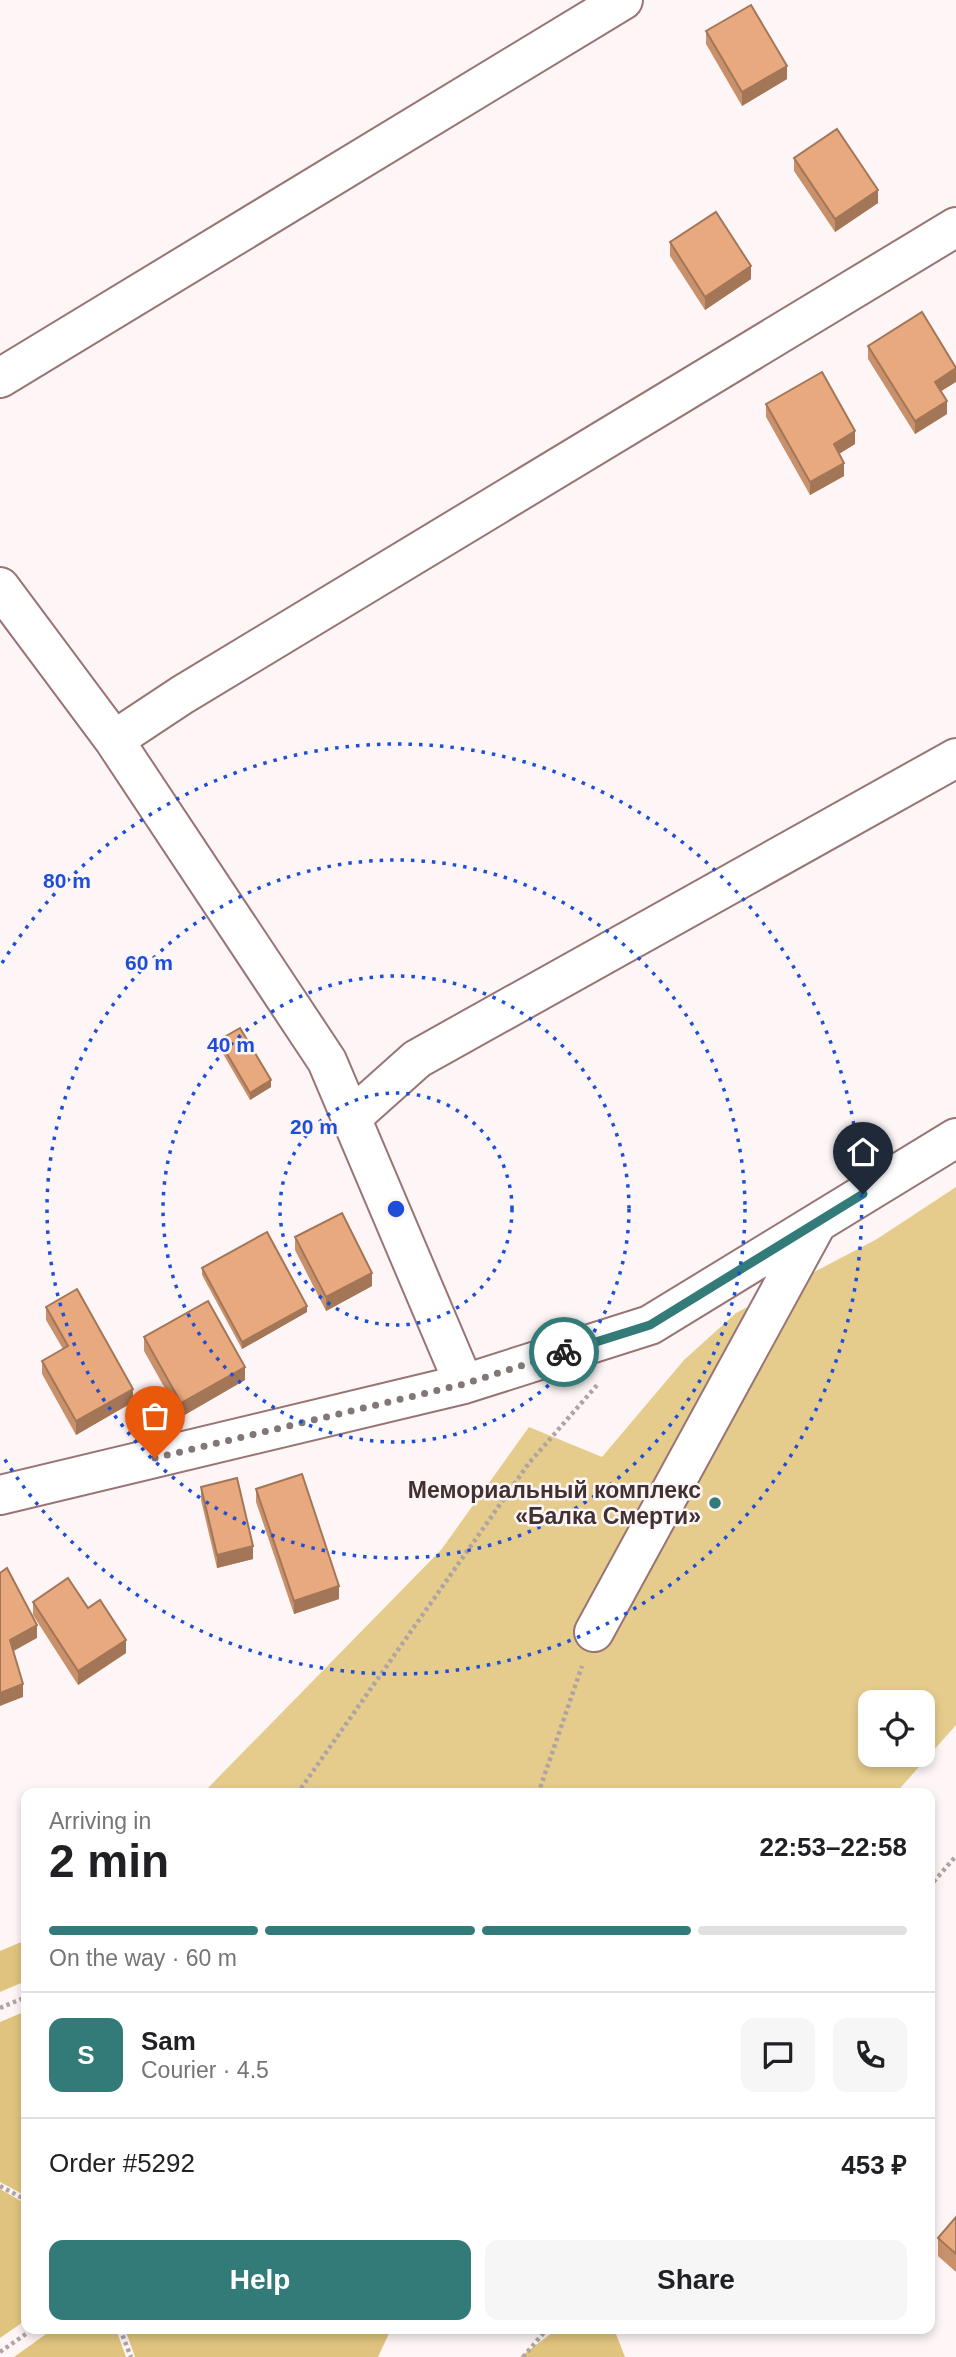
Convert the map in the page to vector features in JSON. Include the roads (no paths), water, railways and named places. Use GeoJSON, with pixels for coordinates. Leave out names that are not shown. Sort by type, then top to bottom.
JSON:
{"type":"FeatureCollection","features":[{"type":"Feature","properties":{"kind":"street"},"geometry":{"type":"LineString","coordinates":[[0,378],[623,0]]}},
{"type":"Feature","properties":{"kind":"street"},"geometry":{"type":"LineString","coordinates":[[114,740],[182,695],[956,228]]}},
{"type":"Feature","properties":{"kind":"street"},"geometry":{"type":"LineString","coordinates":[[0,587],[114,740],[327,1061],[464,1384]]}},
{"type":"Feature","properties":{"kind":"street"},"geometry":{"type":"LineString","coordinates":[[351,1118],[416,1059],[956,758]]}},
{"type":"Feature","properties":{"kind":"street"},"geometry":{"type":"LineString","coordinates":[[0,1495],[464,1384],[650,1325],[956,1138]]}},
{"type":"Feature","properties":{"kind":"street"},"geometry":{"type":"LineString","coordinates":[[594,1632],[817,1223]]}},
{"type":"Feature","properties":{"kind":"place","name":"Мемориальный комплекс «Балка Смерти»"},"geometry":{"type":"Point","coordinates":[715,1503]}}]}
